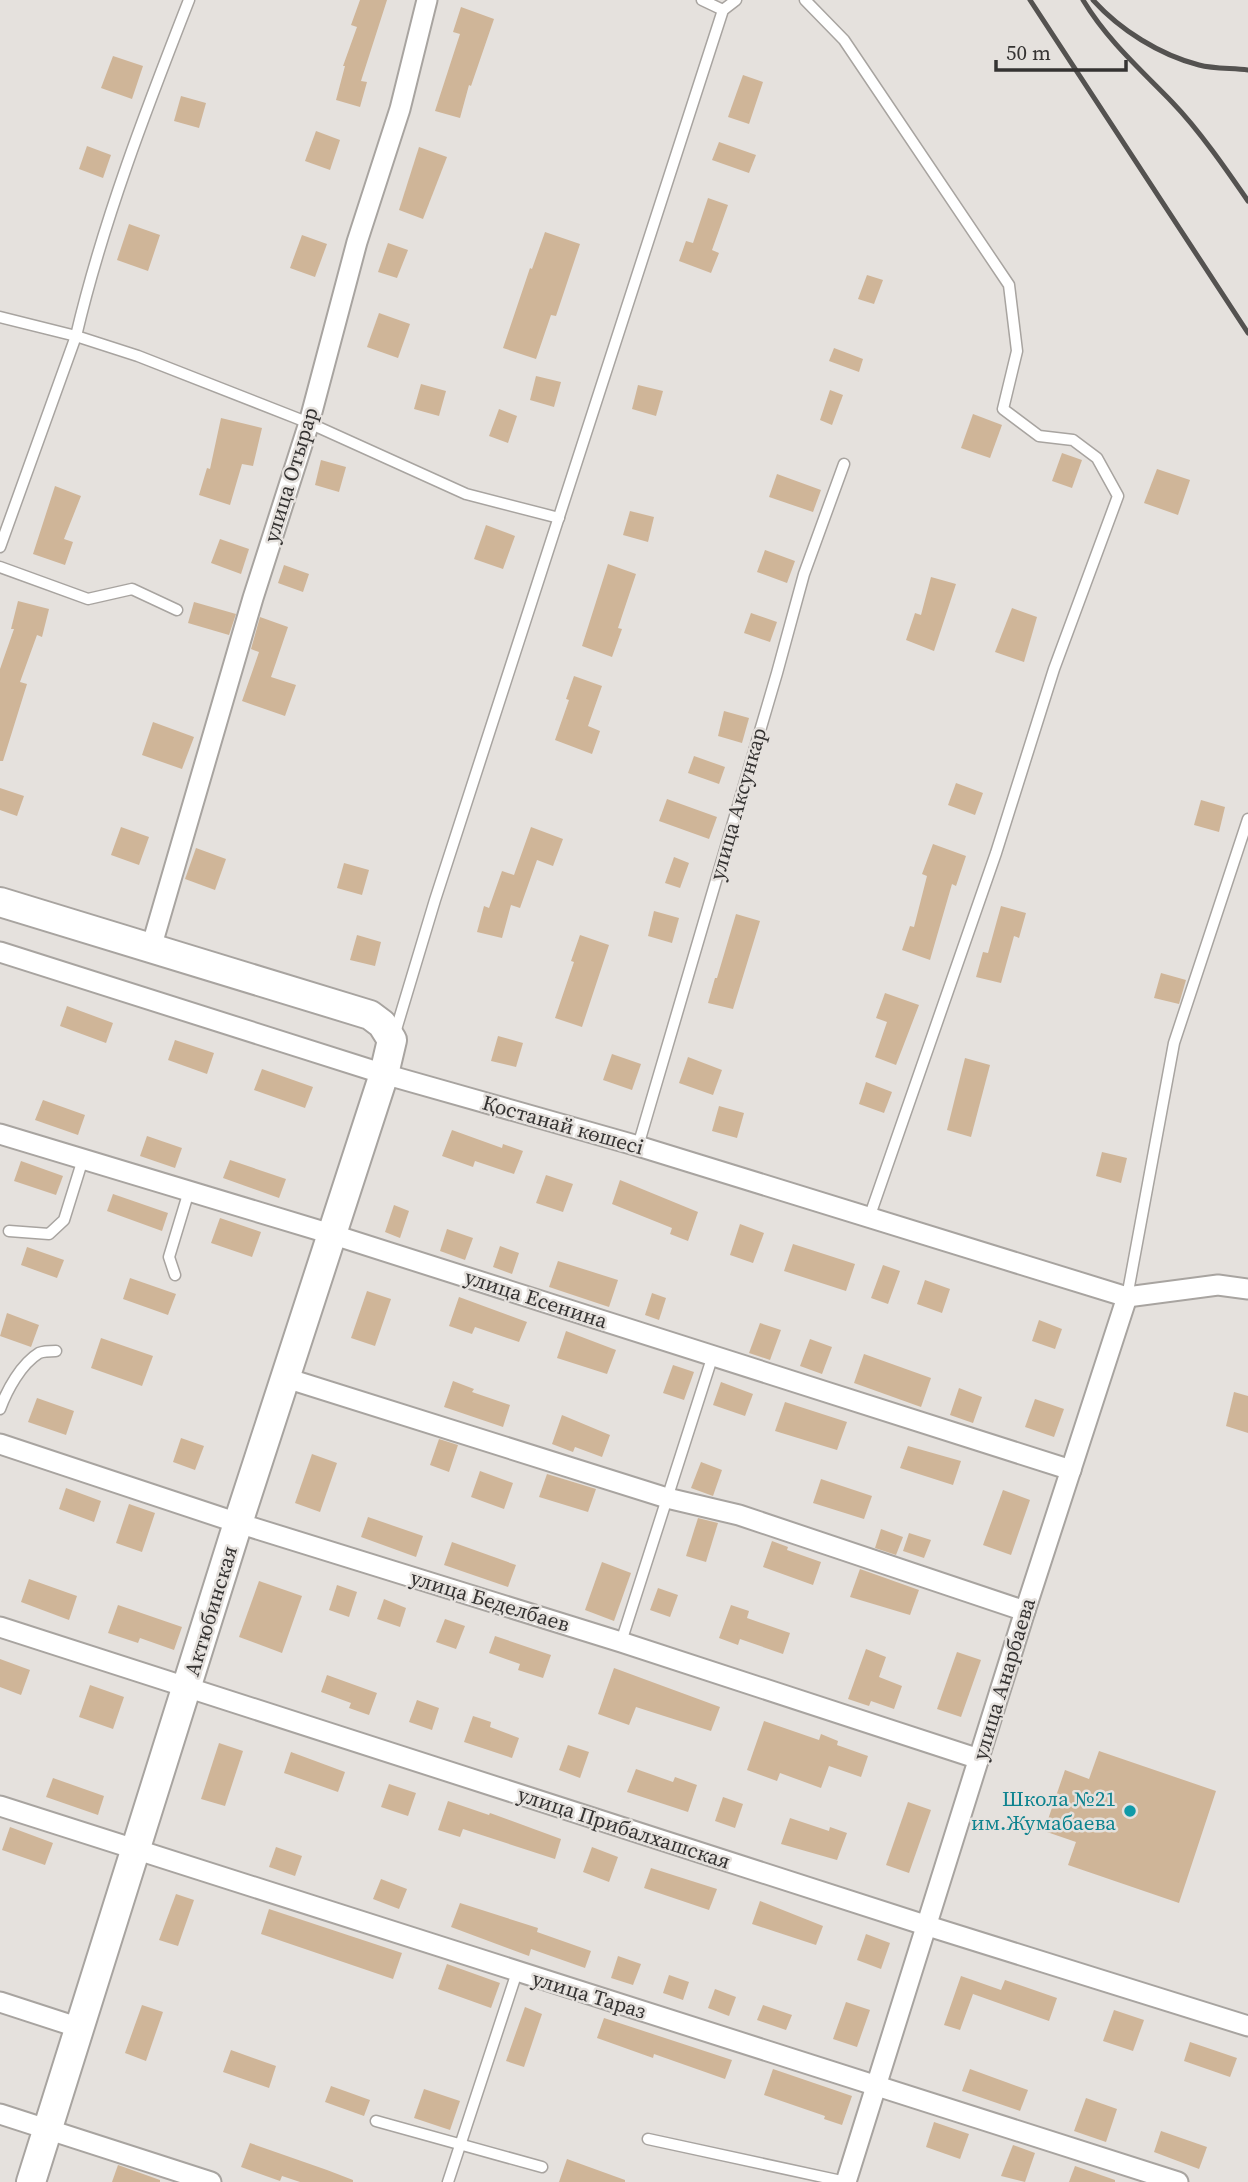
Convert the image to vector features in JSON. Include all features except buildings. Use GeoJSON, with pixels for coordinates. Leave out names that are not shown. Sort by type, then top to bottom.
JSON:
{"type":"FeatureCollection","features":[{"type":"Feature","properties":{"kind":"street","name":"улица Отырар"},"geometry":{"type":"LineString","coordinates":[[151,948],[253,598],[309,423],[356,242],[400,109],[427,0]]}},
{"type":"Feature","properties":{"kind":"street"},"geometry":{"type":"LineString","coordinates":[[0,902],[370,1015],[382,1024],[392,1040]]}},
{"type":"Feature","properties":{"kind":"street","name":"Қостанай көшесі"},"geometry":{"type":"LineString","coordinates":[[0,952],[384,1074],[638,1146],[1127,1297]]}},
{"type":"Feature","properties":{"kind":"street","name":"Актюбинская"},"geometry":{"type":"LineString","coordinates":[[31,2182],[238,1523],[384,1074],[392,1040]]}},
{"type":"Feature","properties":{"kind":"street","name":"улица Есенина"},"geometry":{"type":"LineString","coordinates":[[0,1134],[331,1234],[1071,1471]]}},
{"type":"Feature","properties":{"kind":"street"},"geometry":{"type":"LineString","coordinates":[[1127,1297],[1218,1285],[1248,1289]]}},
{"type":"Feature","properties":{"kind":"street","name":"улица Анарбаева"},"geometry":{"type":"LineString","coordinates":[[846,2182],[1025,1611],[1127,1297]]}},
{"type":"Feature","properties":{"kind":"street"},"geometry":{"type":"LineString","coordinates":[[286,1378],[667,1498],[739,1515],[1025,1611]]}},
{"type":"Feature","properties":{"kind":"street","name":"улица Беделбаев"},"geometry":{"type":"LineString","coordinates":[[0,1444],[238,1523],[621,1642],[979,1759]]}},
{"type":"Feature","properties":{"kind":"street","name":"улица Прибалхашская"},"geometry":{"type":"LineString","coordinates":[[0,1627],[928,1926],[1248,2026]]}},
{"type":"Feature","properties":{"kind":"street","name":"улица Тараз"},"geometry":{"type":"LineString","coordinates":[[0,1806],[1178,2182]]}},
{"type":"Feature","properties":{"kind":"street"},"geometry":{"type":"LineString","coordinates":[[0,2002],[80,2028]]}},
{"type":"Feature","properties":{"kind":"street"},"geometry":{"type":"LineString","coordinates":[[0,2114],[211,2182]]}},
{"type":"Feature","properties":{"kind":"lane"},"geometry":{"type":"LineString","coordinates":[[0,547],[76,337],[91,274],[133,147],[189,0]]}},
{"type":"Feature","properties":{"kind":"lane"},"geometry":{"type":"LineString","coordinates":[[702,0],[723,10]]}},
{"type":"Feature","properties":{"kind":"lane"},"geometry":{"type":"LineString","coordinates":[[392,1040],[447,861],[723,10],[736,0]]}},
{"type":"Feature","properties":{"kind":"lane"},"geometry":{"type":"LineString","coordinates":[[805,0],[844,40],[1009,285],[1017,351],[1003,409],[1039,436],[1073,440],[1097,458],[1118,496],[1054,669],[996,853],[869,1218]]}},
{"type":"Feature","properties":{"kind":"lane"},"geometry":{"type":"LineString","coordinates":[[0,317],[138,356],[309,423],[466,494],[559,518]]}},
{"type":"Feature","properties":{"kind":"lane","name":"улица Аксункар"},"geometry":{"type":"LineString","coordinates":[[638,1146],[804,574],[844,464]]}},
{"type":"Feature","properties":{"kind":"lane"},"geometry":{"type":"LineString","coordinates":[[0,567],[88,599],[132,589],[177,610]]}},
{"type":"Feature","properties":{"kind":"lane"},"geometry":{"type":"LineString","coordinates":[[1127,1297],[1174,1043],[1248,819]]}},
{"type":"Feature","properties":{"kind":"lane"},"geometry":{"type":"LineString","coordinates":[[9,1231],[49,1234],[64,1220],[83,1159]]}},
{"type":"Feature","properties":{"kind":"lane"},"geometry":{"type":"LineString","coordinates":[[175,1275],[169,1257],[189,1191]]}},
{"type":"Feature","properties":{"kind":"lane"},"geometry":{"type":"LineString","coordinates":[[0,1409],[6,1393],[33,1359],[41,1352],[56,1351]]}},
{"type":"Feature","properties":{"kind":"lane"},"geometry":{"type":"LineString","coordinates":[[621,1642],[713,1355]]}},
{"type":"Feature","properties":{"kind":"lane"},"geometry":{"type":"LineString","coordinates":[[448,2182],[517,1972]]}},
{"type":"Feature","properties":{"kind":"lane"},"geometry":{"type":"LineString","coordinates":[[376,2121],[542,2167]]}},
{"type":"Feature","properties":{"kind":"lane"},"geometry":{"type":"LineString","coordinates":[[648,2138],[846,2182]]}},
{"type":"Feature","properties":{"kind":"railway"},"geometry":{"type":"LineString","coordinates":[[1030,0],[1248,333]]}},
{"type":"Feature","properties":{"kind":"railway"},"geometry":{"type":"LineString","coordinates":[[1083,0],[1113,41],[1192,125],[1248,201]]}},
{"type":"Feature","properties":{"kind":"railway"},"geometry":{"type":"LineString","coordinates":[[1093,0],[1128,31],[1170,55],[1205,66],[1248,70]]}},
{"type":"Feature","properties":{"kind":"place","name":"Школа №21 им.Жумабаева"},"geometry":{"type":"Point","coordinates":[1130,1811]}}]}
